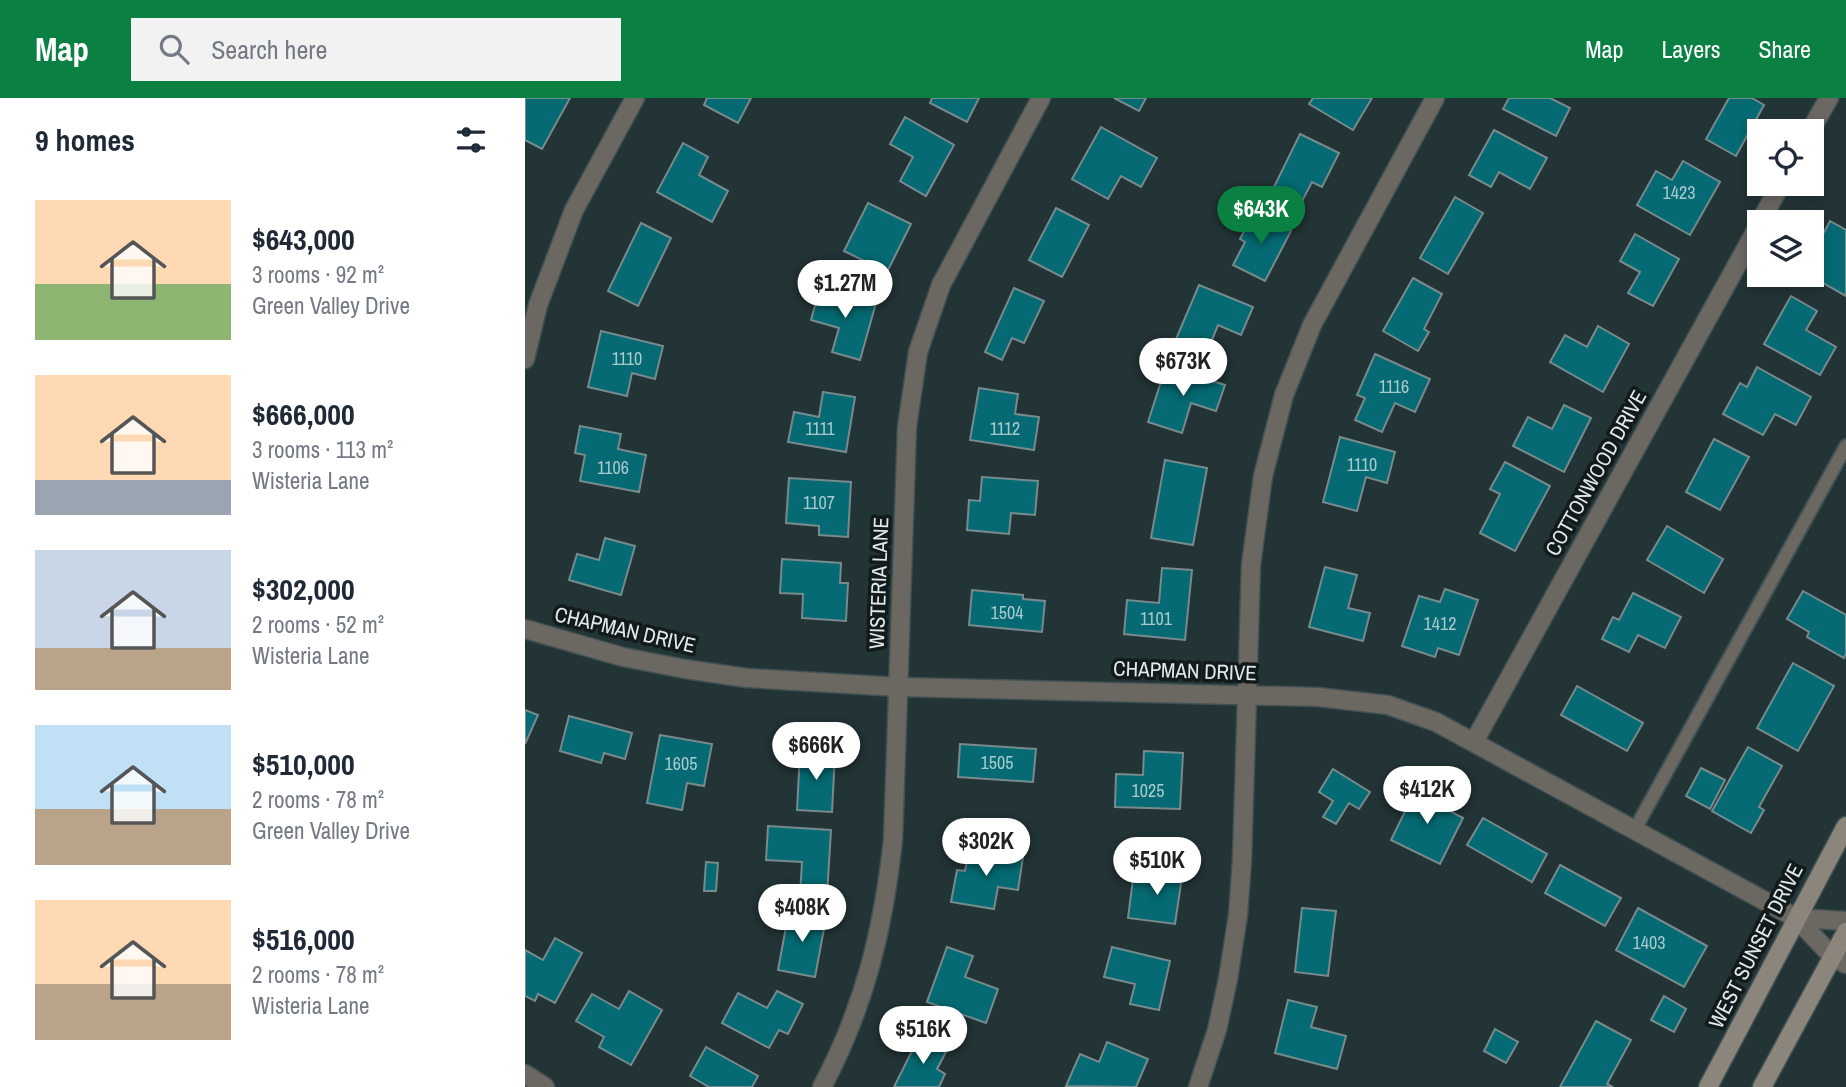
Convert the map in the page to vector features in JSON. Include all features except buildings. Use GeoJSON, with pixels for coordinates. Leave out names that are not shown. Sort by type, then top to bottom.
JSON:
{"type":"FeatureCollection","features":[{"type":"Feature","properties":{"kind":"main road","name":"WEST SUNSET DRIVE"},"geometry":{"type":"LineString","coordinates":[[1708,1087],[1846,826]]}},
{"type":"Feature","properties":{"kind":"main road"},"geometry":{"type":"LineString","coordinates":[[1762,1087],[1839,961],[1846,932]]}},
{"type":"Feature","properties":{"kind":"street"},"geometry":{"type":"LineString","coordinates":[[525,359],[538,304],[574,210],[635,98]]}},
{"type":"Feature","properties":{"kind":"street","name":"WISTERIA LANE"},"geometry":{"type":"LineString","coordinates":[[822,1087],[839,1055],[863,993],[874,957],[887,895],[893,840],[907,427],[918,352],[941,285],[1041,98]]}},
{"type":"Feature","properties":{"kind":"street"},"geometry":{"type":"LineString","coordinates":[[1198,1087],[1217,1030],[1238,915],[1243,860],[1251,565],[1263,476],[1284,395],[1324,301],[1435,98]]}},
{"type":"Feature","properties":{"kind":"street"},"geometry":{"type":"LineString","coordinates":[[1817,119],[1829,98]]}},
{"type":"Feature","properties":{"kind":"street","name":"COTTONWOOD DRIVE"},"geometry":{"type":"LineString","coordinates":[[1474,742],[1747,246]]}},
{"type":"Feature","properties":{"kind":"street","name":"CHAPMAN DRIVE"},"geometry":{"type":"LineString","coordinates":[[525,629],[623,657],[747,678],[899,687],[1318,697],[1388,705],[1436,722],[1796,918],[1839,961]]}},
{"type":"Feature","properties":{"kind":"street","name":"CHAPMAN DRIVE"},"geometry":{"type":"LineString","coordinates":[[1796,918],[1846,921]]}},
{"type":"Feature","properties":{"kind":"street"},"geometry":{"type":"LineString","coordinates":[[525,1074],[545,1087]]}},
{"type":"Feature","properties":{"kind":"lane"},"geometry":{"type":"LineString","coordinates":[[1634,831],[1846,446]]}}]}
